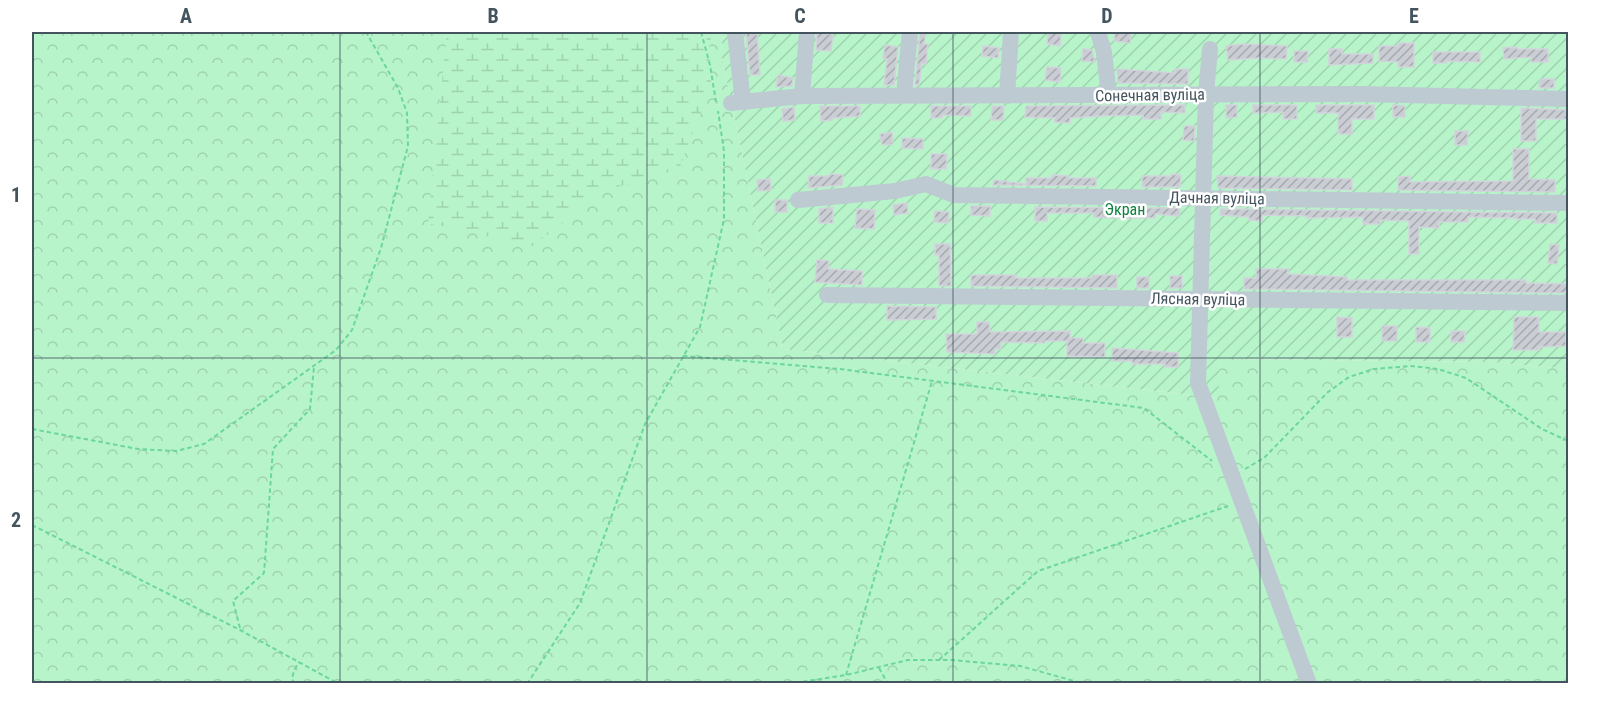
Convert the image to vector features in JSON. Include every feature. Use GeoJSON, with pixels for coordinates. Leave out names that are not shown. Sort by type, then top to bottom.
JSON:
{"type":"FeatureCollection","features":[{"type":"Feature","properties":{"kind":"street","name":"Сонечная вуліца"},"geometry":{"type":"LineString","coordinates":[[735,32],[737,103],[802,96],[904,95],[1363,94],[1569,99]]}},
{"type":"Feature","properties":{"kind":"street"},"geometry":{"type":"LineString","coordinates":[[802,96],[807,32]]}},
{"type":"Feature","properties":{"kind":"street"},"geometry":{"type":"LineString","coordinates":[[904,95],[910,32]]}},
{"type":"Feature","properties":{"kind":"street"},"geometry":{"type":"LineString","coordinates":[[1007,96],[1011,32]]}},
{"type":"Feature","properties":{"kind":"street"},"geometry":{"type":"LineString","coordinates":[[1098,32],[1104,52],[1109,95]]}},
{"type":"Feature","properties":{"kind":"street"},"geometry":{"type":"LineString","coordinates":[[1210,49],[1206,94],[1198,383],[1309,684]]}},
{"type":"Feature","properties":{"kind":"street","name":"Дачная вуліца"},"geometry":{"type":"LineString","coordinates":[[798,200],[896,191],[926,184],[954,195],[1569,203]]}},
{"type":"Feature","properties":{"kind":"street","name":"Лясная вуліца"},"geometry":{"type":"LineString","coordinates":[[827,295],[1569,303]]}},
{"type":"Feature","properties":{"kind":"path"},"geometry":{"type":"LineString","coordinates":[[32,429],[138,449],[176,451],[204,444],[336,350],[352,330],[381,248],[408,146],[407,113],[398,88],[366,32]]}},
{"type":"Feature","properties":{"kind":"path"},"geometry":{"type":"LineString","coordinates":[[526,684],[580,603],[645,424],[700,327],[724,219],[724,151],[710,65],[702,32]]}},
{"type":"Feature","properties":{"kind":"path"},"geometry":{"type":"LineString","coordinates":[[683,356],[840,369],[1144,408],[1215,463]]}},
{"type":"Feature","properties":{"kind":"path"},"geometry":{"type":"LineString","coordinates":[[1233,477],[1264,458],[1328,392],[1349,377],[1374,369],[1412,366],[1438,369],[1466,378],[1542,429],[1569,441]]}},
{"type":"Feature","properties":{"kind":"path"},"geometry":{"type":"LineString","coordinates":[[240,630],[232,601],[264,573],[273,449],[310,409],[314,367]]}},
{"type":"Feature","properties":{"kind":"path"},"geometry":{"type":"LineString","coordinates":[[846,675],[932,381]]}},
{"type":"Feature","properties":{"kind":"path"},"geometry":{"type":"LineString","coordinates":[[939,660],[1038,571],[1242,501]]}},
{"type":"Feature","properties":{"kind":"path"},"geometry":{"type":"LineString","coordinates":[[32,525],[240,630],[339,684]]}},
{"type":"Feature","properties":{"kind":"path"},"geometry":{"type":"LineString","coordinates":[[788,684],[846,675],[908,660],[1020,666],[1085,684]]}},
{"type":"Feature","properties":{"kind":"path"},"geometry":{"type":"LineString","coordinates":[[294,684],[292,679],[294,670],[299,662]]}},
{"type":"Feature","properties":{"kind":"path"},"geometry":{"type":"LineString","coordinates":[[878,667],[888,684]]}},
{"type":"Feature","properties":{"kind":"green space"},"geometry":{"type":"Polygon","coordinates":[[[32,32],[723,32],[721,53],[783,349],[1217,398],[1220,359],[1491,362],[1568,369],[1568,683],[32,683],[32,32]]]}},
{"type":"Feature","properties":{"kind":"green space"},"geometry":{"type":"Polygon","coordinates":[[[447,32],[712,32],[709,48],[711,85],[679,169],[603,191],[533,246],[428,223],[447,32]]]}},
{"type":"Feature","properties":{"kind":"green space","name":"Экран"},"geometry":{"type":"Polygon","coordinates":[[[723,32],[1568,32],[1568,369],[1491,362],[1220,359],[1218,398],[783,349],[721,53],[723,32]]]}},
{"type":"Feature","properties":{"kind":"building"},"geometry":{"type":"Polygon","coordinates":[[[746,32],[757,32],[760,75],[750,75],[746,32]]]}},
{"type":"Feature","properties":{"kind":"building"},"geometry":{"type":"Polygon","coordinates":[[[920,32],[926,32],[924,44],[928,44],[926,64],[922,63],[919,85],[915,85],[920,32]]]}},
{"type":"Feature","properties":{"kind":"building"},"geometry":{"type":"Polygon","coordinates":[[[1048,32],[1061,34],[1060,46],[1047,44],[1048,32]]]}},
{"type":"Feature","properties":{"kind":"building"},"geometry":{"type":"Polygon","coordinates":[[[1115,32],[1131,32],[1130,43],[1114,41],[1115,32]]]}},
{"type":"Feature","properties":{"kind":"building"},"geometry":{"type":"Polygon","coordinates":[[[817,33],[833,34],[831,51],[816,50],[817,33]]]}},
{"type":"Feature","properties":{"kind":"building"},"geometry":{"type":"Polygon","coordinates":[[[1398,43],[1414,43],[1414,67],[1398,67],[1398,62],[1379,61],[1379,46],[1398,46],[1398,43]]]}},
{"type":"Feature","properties":{"kind":"building"},"geometry":{"type":"Polygon","coordinates":[[[1244,44],[1287,46],[1286,59],[1228,60],[1226,46],[1244,44]]]}},
{"type":"Feature","properties":{"kind":"building"},"geometry":{"type":"Polygon","coordinates":[[[885,45],[898,47],[894,85],[884,85],[887,59],[883,58],[885,45]]]}},
{"type":"Feature","properties":{"kind":"building"},"geometry":{"type":"Polygon","coordinates":[[[983,46],[999,48],[998,58],[982,56],[983,46]]]}},
{"type":"Feature","properties":{"kind":"building"},"geometry":{"type":"Polygon","coordinates":[[[1517,47],[1517,49],[1548,49],[1548,62],[1531,62],[1531,57],[1504,59],[1503,48],[1517,47]]]}},
{"type":"Feature","properties":{"kind":"building"},"geometry":{"type":"Polygon","coordinates":[[[1083,49],[1092,50],[1095,62],[1082,61],[1083,49]]]}},
{"type":"Feature","properties":{"kind":"building"},"geometry":{"type":"Polygon","coordinates":[[[1329,49],[1342,49],[1342,54],[1373,54],[1373,63],[1329,65],[1329,49]]]}},
{"type":"Feature","properties":{"kind":"building"},"geometry":{"type":"Polygon","coordinates":[[[1294,51],[1308,51],[1307,62],[1294,62],[1294,51]]]}},
{"type":"Feature","properties":{"kind":"building"},"geometry":{"type":"Polygon","coordinates":[[[1433,52],[1480,52],[1480,62],[1433,63],[1433,52]]]}},
{"type":"Feature","properties":{"kind":"building"},"geometry":{"type":"Polygon","coordinates":[[[1047,67],[1061,68],[1060,82],[1045,80],[1047,67]]]}},
{"type":"Feature","properties":{"kind":"building"},"geometry":{"type":"Polygon","coordinates":[[[1117,69],[1175,73],[1175,69],[1188,69],[1188,84],[1118,83],[1117,69]]]}},
{"type":"Feature","properties":{"kind":"building"},"geometry":{"type":"Polygon","coordinates":[[[778,75],[793,78],[792,86],[776,87],[778,75]]]}},
{"type":"Feature","properties":{"kind":"building"},"geometry":{"type":"Polygon","coordinates":[[[1540,79],[1554,79],[1554,88],[1539,88],[1540,79]]]}},
{"type":"Feature","properties":{"kind":"building"},"geometry":{"type":"Polygon","coordinates":[[[1185,105],[1185,113],[1161,112],[1161,119],[1143,119],[1143,115],[1102,116],[1070,118],[1070,123],[1054,122],[1055,118],[1025,117],[1026,106],[1185,105]]]}},
{"type":"Feature","properties":{"kind":"building"},"geometry":{"type":"Polygon","coordinates":[[[1226,105],[1237,105],[1237,117],[1226,118],[1226,105]]]}},
{"type":"Feature","properties":{"kind":"building"},"geometry":{"type":"Polygon","coordinates":[[[1253,105],[1297,105],[1297,119],[1283,119],[1283,112],[1253,113],[1253,105]]]}},
{"type":"Feature","properties":{"kind":"building"},"geometry":{"type":"Polygon","coordinates":[[[1316,105],[1374,105],[1374,119],[1352,119],[1352,134],[1338,134],[1338,113],[1316,113],[1316,105]]]}},
{"type":"Feature","properties":{"kind":"building"},"geometry":{"type":"Polygon","coordinates":[[[1393,105],[1405,106],[1405,117],[1393,117],[1393,105]]]}},
{"type":"Feature","properties":{"kind":"building"},"geometry":{"type":"Polygon","coordinates":[[[820,106],[860,106],[860,116],[821,121],[820,106]]]}},
{"type":"Feature","properties":{"kind":"building"},"geometry":{"type":"Polygon","coordinates":[[[931,106],[971,106],[971,116],[942,115],[942,118],[931,118],[931,106]]]}},
{"type":"Feature","properties":{"kind":"building"},"geometry":{"type":"Polygon","coordinates":[[[992,106],[1004,106],[1003,120],[991,120],[992,106]]]}},
{"type":"Feature","properties":{"kind":"building"},"geometry":{"type":"Polygon","coordinates":[[[794,107],[795,120],[783,121],[782,109],[794,107]]]}},
{"type":"Feature","properties":{"kind":"building"},"geometry":{"type":"Polygon","coordinates":[[[1521,108],[1569,110],[1569,119],[1536,119],[1536,141],[1521,141],[1521,108]]]}},
{"type":"Feature","properties":{"kind":"building"},"geometry":{"type":"Polygon","coordinates":[[[1184,126],[1195,126],[1194,141],[1183,140],[1184,126]]]}},
{"type":"Feature","properties":{"kind":"building"},"geometry":{"type":"Polygon","coordinates":[[[1455,131],[1468,131],[1467,145],[1455,145],[1455,131]]]}},
{"type":"Feature","properties":{"kind":"building"},"geometry":{"type":"Polygon","coordinates":[[[892,132],[893,144],[882,145],[880,134],[892,132]]]}},
{"type":"Feature","properties":{"kind":"building"},"geometry":{"type":"Polygon","coordinates":[[[902,138],[923,139],[923,149],[902,148],[902,138]]]}},
{"type":"Feature","properties":{"kind":"building"},"geometry":{"type":"Polygon","coordinates":[[[1513,149],[1529,149],[1529,179],[1555,180],[1555,192],[1398,190],[1398,177],[1410,176],[1410,182],[1513,181],[1513,149]]]}},
{"type":"Feature","properties":{"kind":"building"},"geometry":{"type":"Polygon","coordinates":[[[931,154],[947,154],[946,169],[931,169],[931,154]]]}},
{"type":"Feature","properties":{"kind":"building"},"geometry":{"type":"Polygon","coordinates":[[[830,174],[843,175],[842,185],[808,188],[809,176],[829,176],[830,174]]]}},
{"type":"Feature","properties":{"kind":"building"},"geometry":{"type":"Polygon","coordinates":[[[1171,174],[1181,175],[1180,187],[1142,187],[1142,176],[1171,176],[1171,174]]]}},
{"type":"Feature","properties":{"kind":"building"},"geometry":{"type":"Polygon","coordinates":[[[1052,175],[1069,176],[1069,178],[1096,178],[1096,186],[993,185],[994,180],[1026,184],[1026,178],[1052,178],[1052,175]]]}},
{"type":"Feature","properties":{"kind":"building"},"geometry":{"type":"Polygon","coordinates":[[[1217,176],[1352,179],[1352,190],[1218,188],[1217,176]]]}},
{"type":"Feature","properties":{"kind":"building"},"geometry":{"type":"Polygon","coordinates":[[[770,179],[771,190],[758,191],[757,180],[770,179]]]}},
{"type":"Feature","properties":{"kind":"building"},"geometry":{"type":"Polygon","coordinates":[[[775,200],[787,200],[787,212],[775,212],[775,200]]]}},
{"type":"Feature","properties":{"kind":"building"},"geometry":{"type":"Polygon","coordinates":[[[907,203],[908,213],[894,215],[893,205],[907,203]]]}},
{"type":"Feature","properties":{"kind":"building"},"geometry":{"type":"Polygon","coordinates":[[[971,206],[990,206],[990,216],[971,215],[971,206]]]}},
{"type":"Feature","properties":{"kind":"building"},"geometry":{"type":"Polygon","coordinates":[[[833,207],[833,223],[819,223],[819,209],[833,207]]]}},
{"type":"Feature","properties":{"kind":"building"},"geometry":{"type":"Polygon","coordinates":[[[1035,207],[1180,208],[1179,216],[1155,214],[1155,218],[1115,218],[1094,217],[1093,213],[1047,213],[1047,221],[1035,221],[1035,207]]]}},
{"type":"Feature","properties":{"kind":"building"},"geometry":{"type":"Polygon","coordinates":[[[857,209],[875,210],[874,229],[855,228],[857,209]]]}},
{"type":"Feature","properties":{"kind":"building"},"geometry":{"type":"Polygon","coordinates":[[[1221,209],[1557,213],[1557,223],[1535,223],[1535,219],[1468,217],[1468,222],[1439,222],[1439,228],[1419,227],[1419,254],[1409,254],[1409,221],[1380,220],[1380,224],[1363,224],[1363,217],[1306,218],[1306,216],[1262,215],[1262,221],[1249,220],[1249,217],[1220,215],[1221,209]]]}},
{"type":"Feature","properties":{"kind":"building"},"geometry":{"type":"Polygon","coordinates":[[[935,211],[949,212],[948,223],[934,222],[935,211]]]}},
{"type":"Feature","properties":{"kind":"building"},"geometry":{"type":"Polygon","coordinates":[[[935,244],[950,244],[951,286],[939,286],[939,255],[935,255],[935,244]]]}},
{"type":"Feature","properties":{"kind":"building"},"geometry":{"type":"Polygon","coordinates":[[[1550,244],[1559,245],[1557,264],[1548,263],[1550,244]]]}},
{"type":"Feature","properties":{"kind":"building"},"geometry":{"type":"Polygon","coordinates":[[[817,260],[829,261],[828,269],[862,271],[862,285],[815,282],[817,260]]]}},
{"type":"Feature","properties":{"kind":"building"},"geometry":{"type":"Polygon","coordinates":[[[1256,269],[1288,269],[1288,274],[1347,277],[1347,280],[1526,280],[1526,283],[1569,284],[1569,293],[1244,289],[1244,278],[1256,278],[1256,269]]]}},
{"type":"Feature","properties":{"kind":"building"},"geometry":{"type":"Polygon","coordinates":[[[971,275],[1016,275],[1016,278],[1092,278],[1092,275],[1117,275],[1117,288],[971,286],[971,275]]]}},
{"type":"Feature","properties":{"kind":"building"},"geometry":{"type":"Polygon","coordinates":[[[1170,276],[1182,276],[1182,288],[1170,288],[1170,276]]]}},
{"type":"Feature","properties":{"kind":"building"},"geometry":{"type":"Polygon","coordinates":[[[1137,277],[1149,277],[1149,288],[1137,288],[1137,277]]]}},
{"type":"Feature","properties":{"kind":"building"},"geometry":{"type":"Polygon","coordinates":[[[887,306],[936,307],[936,319],[887,320],[887,306]]]}},
{"type":"Feature","properties":{"kind":"building"},"geometry":{"type":"Polygon","coordinates":[[[1337,317],[1352,318],[1352,337],[1337,337],[1337,317]]]}},
{"type":"Feature","properties":{"kind":"building"},"geometry":{"type":"Polygon","coordinates":[[[1514,317],[1539,317],[1539,332],[1566,332],[1566,346],[1539,347],[1539,350],[1513,350],[1514,317]]]}},
{"type":"Feature","properties":{"kind":"building"},"geometry":{"type":"Polygon","coordinates":[[[977,322],[989,322],[990,332],[1070,331],[1070,338],[1083,338],[1083,343],[1105,343],[1105,357],[1067,356],[1067,341],[1001,342],[1001,349],[995,349],[995,354],[947,352],[946,334],[977,334],[977,322]]]}},
{"type":"Feature","properties":{"kind":"building"},"geometry":{"type":"Polygon","coordinates":[[[1382,326],[1397,326],[1397,341],[1382,341],[1382,326]]]}},
{"type":"Feature","properties":{"kind":"building"},"geometry":{"type":"Polygon","coordinates":[[[1416,327],[1430,328],[1430,342],[1416,342],[1416,327]]]}},
{"type":"Feature","properties":{"kind":"building"},"geometry":{"type":"Polygon","coordinates":[[[1451,331],[1465,331],[1464,342],[1451,342],[1451,331]]]}},
{"type":"Feature","properties":{"kind":"building"},"geometry":{"type":"Polygon","coordinates":[[[1112,348],[1178,353],[1178,367],[1165,367],[1165,364],[1132,364],[1132,361],[1112,361],[1112,348]]]}}]}
